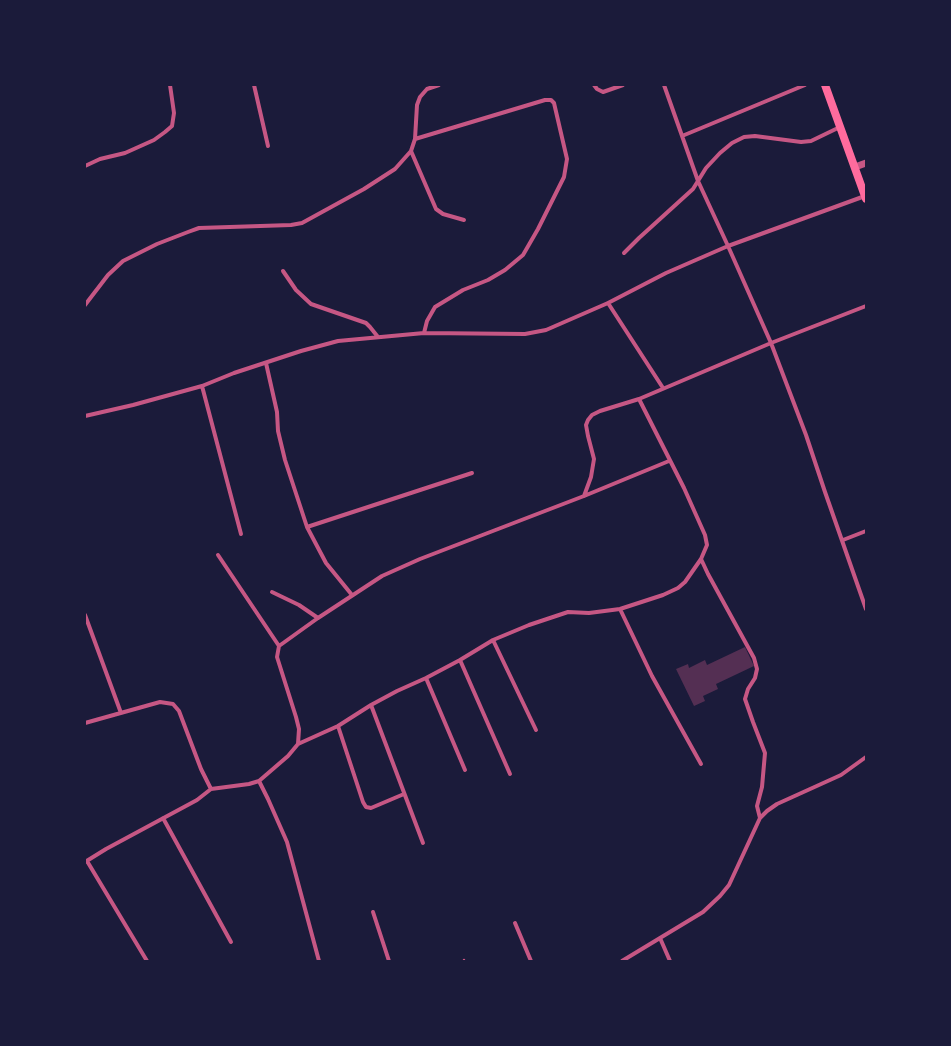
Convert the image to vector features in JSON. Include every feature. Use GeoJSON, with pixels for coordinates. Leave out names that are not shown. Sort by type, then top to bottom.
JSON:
{"type":"FeatureCollection","features":[{"type":"Feature","properties":{"kind":"main road"},"geometry":{"type":"LineString","coordinates":[[825,85],[866,198]]}},
{"type":"Feature","properties":{"kind":"street"},"geometry":{"type":"LineString","coordinates":[[85,166],[100,159],[125,153],[148,142],[172,126],[174,113],[170,85]]}},
{"type":"Feature","properties":{"kind":"street"},"geometry":{"type":"LineString","coordinates":[[254,85],[268,146]]}},
{"type":"Feature","properties":{"kind":"street"},"geometry":{"type":"LineString","coordinates":[[85,305],[108,275],[123,261],[157,244],[199,228],[291,225],[302,223],[364,189],[395,169],[411,151],[415,140],[417,105],[420,97],[427,89],[439,85]]}},
{"type":"Feature","properties":{"kind":"street"},"geometry":{"type":"LineString","coordinates":[[594,85],[597,89],[603,92],[623,85]]}},
{"type":"Feature","properties":{"kind":"street"},"geometry":{"type":"LineString","coordinates":[[664,85],[698,181],[771,343],[806,435],[866,609]]}},
{"type":"Feature","properties":{"kind":"street"},"geometry":{"type":"LineString","coordinates":[[682,136],[805,85]]}},
{"type":"Feature","properties":{"kind":"street"},"geometry":{"type":"LineString","coordinates":[[415,140],[545,100],[550,100],[554,103],[567,159],[564,177],[523,255],[505,270],[488,280],[463,290],[435,307],[427,321],[424,332]]}},
{"type":"Feature","properties":{"kind":"street"},"geometry":{"type":"LineString","coordinates":[[624,253],[693,189],[706,168],[732,143],[744,137],[755,136],[801,142],[811,141],[840,127]]}},
{"type":"Feature","properties":{"kind":"street"},"geometry":{"type":"LineString","coordinates":[[411,151],[436,209],[443,214],[464,220]]}},
{"type":"Feature","properties":{"kind":"street"},"geometry":{"type":"LineString","coordinates":[[855,167],[866,163]]}},
{"type":"Feature","properties":{"kind":"street"},"geometry":{"type":"LineString","coordinates":[[85,416],[133,406],[202,386],[234,373],[301,351],[338,341],[424,332],[525,334],[546,330],[608,303],[666,273],[728,246],[866,198]]}},
{"type":"Feature","properties":{"kind":"street"},"geometry":{"type":"LineString","coordinates":[[283,271],[296,290],[311,304],[366,323],[378,337]]}},
{"type":"Feature","properties":{"kind":"street"},"geometry":{"type":"LineString","coordinates":[[608,303],[663,388]]}},
{"type":"Feature","properties":{"kind":"street"},"geometry":{"type":"LineString","coordinates":[[584,496],[591,478],[594,459],[586,425],[592,415],[600,411],[639,399],[771,343],[866,306]]}},
{"type":"Feature","properties":{"kind":"street"},"geometry":{"type":"LineString","coordinates":[[266,363],[276,412],[278,431],[285,460],[308,527],[326,563],[352,595]]}},
{"type":"Feature","properties":{"kind":"street"},"geometry":{"type":"LineString","coordinates":[[202,386],[241,534]]}},
{"type":"Feature","properties":{"kind":"street"},"geometry":{"type":"LineString","coordinates":[[148,961],[86,862],[106,848],[197,800],[211,789],[259,781],[288,756],[298,744],[338,726],[371,705],[460,660],[492,640],[529,625],[568,612],[589,613],[620,609],[663,595],[678,588],[685,582],[701,559],[707,545],[705,535],[684,488],[669,461],[639,399]]}},
{"type":"Feature","properties":{"kind":"street"},"geometry":{"type":"LineString","coordinates":[[298,744],[296,717],[277,657],[279,646],[318,618],[382,576],[420,559],[584,496],[669,461]]}},
{"type":"Feature","properties":{"kind":"street"},"geometry":{"type":"LineString","coordinates":[[308,527],[472,473]]}},
{"type":"Feature","properties":{"kind":"street"},"geometry":{"type":"LineString","coordinates":[[843,540],[866,531]]}},
{"type":"Feature","properties":{"kind":"street"},"geometry":{"type":"LineString","coordinates":[[218,555],[279,646]]}},
{"type":"Feature","properties":{"kind":"street"},"geometry":{"type":"LineString","coordinates":[[701,559],[754,658],[757,669],[755,678],[748,689],[745,699],[765,752],[762,787],[757,806],[760,818]]}},
{"type":"Feature","properties":{"kind":"street"},"geometry":{"type":"LineString","coordinates":[[272,592],[299,605],[318,618]]}},
{"type":"Feature","properties":{"kind":"street"},"geometry":{"type":"LineString","coordinates":[[620,609],[652,676],[701,764]]}},
{"type":"Feature","properties":{"kind":"street"},"geometry":{"type":"LineString","coordinates":[[85,615],[121,713]]}},
{"type":"Feature","properties":{"kind":"street"},"geometry":{"type":"LineString","coordinates":[[492,640],[536,730]]}},
{"type":"Feature","properties":{"kind":"street"},"geometry":{"type":"LineString","coordinates":[[460,660],[510,774]]}},
{"type":"Feature","properties":{"kind":"street"},"geometry":{"type":"LineString","coordinates":[[426,678],[465,770]]}},
{"type":"Feature","properties":{"kind":"street"},"geometry":{"type":"LineString","coordinates":[[85,723],[160,702],[173,704],[179,711],[201,769],[211,789]]}},
{"type":"Feature","properties":{"kind":"street"},"geometry":{"type":"LineString","coordinates":[[371,705],[423,843]]}},
{"type":"Feature","properties":{"kind":"street"},"geometry":{"type":"LineString","coordinates":[[338,726],[363,802],[366,807],[370,808],[404,794]]}},
{"type":"Feature","properties":{"kind":"street"},"geometry":{"type":"LineString","coordinates":[[622,961],[703,912],[720,896],[729,885],[760,818],[767,810],[841,774],[866,757]]}},
{"type":"Feature","properties":{"kind":"street"},"geometry":{"type":"LineString","coordinates":[[259,781],[287,842],[319,961]]}},
{"type":"Feature","properties":{"kind":"street"},"geometry":{"type":"LineString","coordinates":[[163,818],[230,942]]}},
{"type":"Feature","properties":{"kind":"street"},"geometry":{"type":"LineString","coordinates":[[373,912],[389,961]]}},
{"type":"Feature","properties":{"kind":"street"},"geometry":{"type":"LineString","coordinates":[[515,923],[531,961]]}},
{"type":"Feature","properties":{"kind":"street"},"geometry":{"type":"LineString","coordinates":[[660,938],[670,961]]}},
{"type":"Feature","properties":{"kind":"building"},"geometry":{"type":"Polygon","coordinates":[[[745,647],[754,666],[716,684],[718,689],[703,696],[705,701],[694,706],[676,669],[688,664],[689,668],[705,660],[707,665],[745,647]]]}}]}
